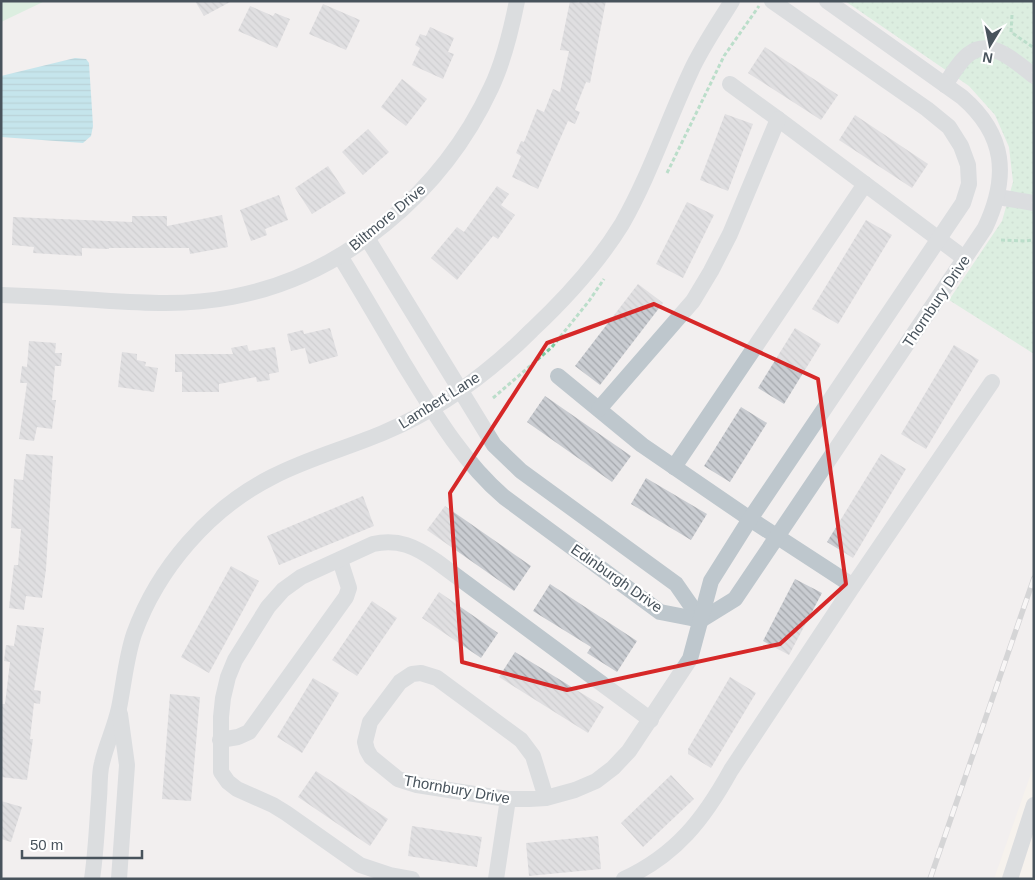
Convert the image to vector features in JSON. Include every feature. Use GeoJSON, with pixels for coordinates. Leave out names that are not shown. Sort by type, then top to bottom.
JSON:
{"type":"FeatureCollection","features":[{"type":"Feature","properties":{"kind":"street","name":"Biltmore Drive"},"geometry":{"type":"LineString","coordinates":[[1,295],[129,303],[165,304],[196,302],[232,297],[272,286],[306,273],[340,256],[367,238],[438,173],[476,118],[492,87],[505,54],[517,1]]}},
{"type":"Feature","properties":{"kind":"street","name":"Lambert Lane"},"geometry":{"type":"LineString","coordinates":[[92,879],[102,764],[119,710],[125,670],[134,635],[149,599],[189,541],[215,515],[245,493],[272,477],[389,430],[460,391],[500,360],[533,330],[570,291],[621,226],[656,157],[692,70],[732,1]]}},
{"type":"Feature","properties":{"kind":"street","name":"Thornbury Drive"},"geometry":{"type":"LineString","coordinates":[[546,798],[533,756],[521,740],[430,674],[412,674],[400,682],[368,727],[365,742],[366,750],[371,757],[398,779],[406,782],[508,799],[546,798],[576,790],[613,768],[629,751],[651,720],[690,659],[711,581],[750,519],[963,203],[969,184],[968,165],[961,146],[949,127],[927,109],[772,1]]}},
{"type":"Feature","properties":{"kind":"street","name":"Thornbury Drive"},"geometry":{"type":"LineString","coordinates":[[701,620],[735,599],[985,228],[998,198],[1000,180],[996,140],[976,109],[827,1]]}},
{"type":"Feature","properties":{"kind":"street"},"geometry":{"type":"LineString","coordinates":[[945,85],[968,54],[980,48],[1000,51],[1034,76]]}},
{"type":"Feature","properties":{"kind":"street"},"geometry":{"type":"LineString","coordinates":[[730,84],[964,258]]}},
{"type":"Feature","properties":{"kind":"street"},"geometry":{"type":"LineString","coordinates":[[599,409],[693,301],[730,234],[778,119]]}},
{"type":"Feature","properties":{"kind":"street"},"geometry":{"type":"LineString","coordinates":[[674,467],[866,184]]}},
{"type":"Feature","properties":{"kind":"street"},"geometry":{"type":"LineString","coordinates":[[998,198],[1034,203]]}},
{"type":"Feature","properties":{"kind":"street","name":"Edinburgh Drive"},"geometry":{"type":"LineString","coordinates":[[367,238],[494,445],[521,471],[676,584],[701,620]]}},
{"type":"Feature","properties":{"kind":"street","name":"Edinburgh Drive"},"geometry":{"type":"LineString","coordinates":[[340,256],[431,408],[475,469],[504,497],[660,612],[701,620]]}},
{"type":"Feature","properties":{"kind":"street"},"geometry":{"type":"LineString","coordinates":[[558,376],[642,445],[750,519],[853,586]]}},
{"type":"Feature","properties":{"kind":"street"},"geometry":{"type":"LineString","coordinates":[[624,879],[646,868],[668,852],[684,838],[713,802],[731,770],[853,586],[992,382]]}},
{"type":"Feature","properties":{"kind":"street"},"geometry":{"type":"LineString","coordinates":[[412,879],[390,875],[360,865],[286,813],[233,786],[222,772],[220,740],[223,698],[235,660],[268,607],[284,590],[301,577],[373,544],[384,542],[405,544],[420,550],[651,720]]}},
{"type":"Feature","properties":{"kind":"street"},"geometry":{"type":"LineString","coordinates":[[220,740],[238,738],[249,732],[346,597],[349,588],[340,560]]}},
{"type":"Feature","properties":{"kind":"street","name":"Lambert Lane"},"geometry":{"type":"LineString","coordinates":[[119,710],[127,765],[119,879]]}},
{"type":"Feature","properties":{"kind":"street"},"geometry":{"type":"LineString","coordinates":[[496,879],[508,799]]}},
{"type":"Feature","properties":{"kind":"street"},"geometry":{"type":"LineString","coordinates":[[1010,879],[1034,805]]}},
{"type":"Feature","properties":{"kind":"path"},"geometry":{"type":"LineString","coordinates":[[1012,15],[1011,32],[1034,48]]}},
{"type":"Feature","properties":{"kind":"path"},"geometry":{"type":"LineString","coordinates":[[1001,240],[1034,240]]}},
{"type":"Feature","properties":{"kind":"highlighted area"},"geometry":{"type":"Polygon","coordinates":[[[654,304],[818,379],[846,584],[780,644],[567,690],[462,662],[450,493],[547,343],[654,304]]]}},
{"type":"Feature","properties":{"kind":"shaded area"},"geometry":{"type":"Polygon","coordinates":[[[1034,765],[1034,879],[994,879],[1034,765]]]}},
{"type":"Feature","properties":{"kind":"green space"},"geometry":{"type":"Polygon","coordinates":[[[1,1],[45,1],[1,22],[1,1]]]}},
{"type":"Feature","properties":{"kind":"green space"},"geometry":{"type":"Polygon","coordinates":[[[845,1],[1034,1],[1034,354],[949,300],[1002,221],[1013,182],[1009,147],[995,115],[969,86],[845,1]]]}},
{"type":"Feature","properties":{"kind":"water"},"geometry":{"type":"Polygon","coordinates":[[[75,58],[86,59],[89,63],[93,126],[91,136],[83,143],[1,137],[1,76],[75,58]]]}},
{"type":"Feature","properties":{"kind":"building"},"geometry":{"type":"Polygon","coordinates":[[[195,1],[232,1],[204,16],[195,1]]]}},
{"type":"Feature","properties":{"kind":"building"},"geometry":{"type":"Polygon","coordinates":[[[570,1],[579,3],[580,1],[606,1],[590,83],[586,82],[575,110],[580,112],[575,124],[568,121],[538,189],[512,177],[521,156],[516,153],[521,141],[524,142],[537,109],[544,112],[553,89],[560,92],[569,51],[560,50],[570,1]]]}},
{"type":"Feature","properties":{"kind":"building"},"geometry":{"type":"Polygon","coordinates":[[[323,4],[360,20],[346,50],[309,34],[323,4]]]}},
{"type":"Feature","properties":{"kind":"building"},"geometry":{"type":"Polygon","coordinates":[[[250,6],[273,16],[275,13],[290,19],[277,48],[238,31],[250,6]]]}},
{"type":"Feature","properties":{"kind":"building"},"geometry":{"type":"Polygon","coordinates":[[[430,27],[454,38],[448,52],[454,54],[443,79],[412,65],[420,48],[415,45],[420,34],[426,36],[430,27]]]}},
{"type":"Feature","properties":{"kind":"building"},"geometry":{"type":"Polygon","coordinates":[[[765,47],[838,95],[821,120],[748,73],[765,47]]]}},
{"type":"Feature","properties":{"kind":"building"},"geometry":{"type":"Polygon","coordinates":[[[402,79],[427,99],[406,126],[381,107],[402,79]]]}},
{"type":"Feature","properties":{"kind":"building"},"geometry":{"type":"Polygon","coordinates":[[[725,114],[753,124],[728,191],[700,180],[725,114]]]}},
{"type":"Feature","properties":{"kind":"building"},"geometry":{"type":"Polygon","coordinates":[[[855,115],[928,164],[912,188],[839,140],[855,115]]]}},
{"type":"Feature","properties":{"kind":"building"},"geometry":{"type":"Polygon","coordinates":[[[368,129],[389,152],[363,175],[342,152],[368,129]]]}},
{"type":"Feature","properties":{"kind":"building"},"geometry":{"type":"Polygon","coordinates":[[[328,166],[346,193],[312,214],[295,188],[328,166]]]}},
{"type":"Feature","properties":{"kind":"building"},"geometry":{"type":"Polygon","coordinates":[[[497,186],[509,194],[501,205],[515,215],[498,239],[493,236],[457,280],[431,258],[457,227],[464,232],[497,186]]]}},
{"type":"Feature","properties":{"kind":"building"},"geometry":{"type":"Polygon","coordinates":[[[279,195],[288,220],[265,229],[267,235],[251,241],[240,210],[279,195]]]}},
{"type":"Feature","properties":{"kind":"building"},"geometry":{"type":"Polygon","coordinates":[[[687,202],[714,215],[683,278],[656,264],[687,202]]]}},
{"type":"Feature","properties":{"kind":"building"},"geometry":{"type":"Polygon","coordinates":[[[222,215],[228,247],[190,254],[189,248],[82,248],[82,256],[33,253],[34,247],[12,245],[13,217],[132,222],[132,216],[167,216],[167,226],[222,215]]]}},
{"type":"Feature","properties":{"kind":"building"},"geometry":{"type":"Polygon","coordinates":[[[866,220],[892,235],[838,324],[812,309],[866,220]]]}},
{"type":"Feature","properties":{"kind":"building"},"geometry":{"type":"Polygon","coordinates":[[[638,284],[663,303],[600,385],[575,366],[638,284]]]}},
{"type":"Feature","properties":{"kind":"building"},"geometry":{"type":"Polygon","coordinates":[[[330,328],[338,356],[309,364],[305,348],[291,351],[287,334],[303,330],[304,334],[330,328]]]}},
{"type":"Feature","properties":{"kind":"building"},"geometry":{"type":"Polygon","coordinates":[[[795,328],[821,344],[784,404],[758,388],[795,328]]]}},
{"type":"Feature","properties":{"kind":"building"},"geometry":{"type":"Polygon","coordinates":[[[29,341],[56,343],[55,353],[62,353],[61,366],[55,366],[52,400],[56,400],[52,429],[37,427],[34,441],[19,439],[27,383],[20,383],[22,366],[27,367],[29,341]]]}},
{"type":"Feature","properties":{"kind":"building"},"geometry":{"type":"Polygon","coordinates":[[[247,345],[249,351],[275,347],[279,372],[269,374],[270,380],[257,382],[256,377],[219,384],[219,392],[182,392],[182,372],[175,372],[175,354],[233,354],[231,348],[247,345]]]}},
{"type":"Feature","properties":{"kind":"building"},"geometry":{"type":"Polygon","coordinates":[[[954,345],[979,360],[926,449],[901,434],[954,345]]]}},
{"type":"Feature","properties":{"kind":"building"},"geometry":{"type":"Polygon","coordinates":[[[122,352],[137,354],[137,360],[146,362],[145,366],[158,368],[154,392],[118,387],[122,352]]]}},
{"type":"Feature","properties":{"kind":"building"},"geometry":{"type":"Polygon","coordinates":[[[545,396],[631,456],[612,482],[527,422],[545,396]]]}},
{"type":"Feature","properties":{"kind":"building"},"geometry":{"type":"Polygon","coordinates":[[[741,407],[767,423],[730,482],[704,466],[741,407]]]}},
{"type":"Feature","properties":{"kind":"building"},"geometry":{"type":"Polygon","coordinates":[[[26,454],[53,456],[46,569],[42,598],[26,596],[24,610],[9,608],[14,565],[18,565],[21,529],[11,528],[14,479],[23,480],[26,454]]]}},
{"type":"Feature","properties":{"kind":"building"},"geometry":{"type":"Polygon","coordinates":[[[881,454],[906,469],[853,558],[827,542],[881,454]]]}},
{"type":"Feature","properties":{"kind":"building"},"geometry":{"type":"Polygon","coordinates":[[[646,478],[707,514],[691,540],[631,504],[646,478]]]}},
{"type":"Feature","properties":{"kind":"building"},"geometry":{"type":"Polygon","coordinates":[[[363,496],[374,526],[279,565],[267,536],[363,496]]]}},
{"type":"Feature","properties":{"kind":"building"},"geometry":{"type":"Polygon","coordinates":[[[445,506],[531,566],[514,591],[427,530],[445,506]]]}},
{"type":"Feature","properties":{"kind":"building"},"geometry":{"type":"Polygon","coordinates":[[[231,566],[259,581],[209,673],[181,657],[231,566]]]}},
{"type":"Feature","properties":{"kind":"building"},"geometry":{"type":"Polygon","coordinates":[[[795,579],[822,593],[789,655],[763,641],[795,579]]]}},
{"type":"Feature","properties":{"kind":"building"},"geometry":{"type":"Polygon","coordinates":[[[550,584],[637,641],[617,672],[587,653],[591,647],[533,611],[550,584]]]}},
{"type":"Feature","properties":{"kind":"building"},"geometry":{"type":"Polygon","coordinates":[[[439,592],[498,633],[481,658],[422,618],[439,592]]]}},
{"type":"Feature","properties":{"kind":"building"},"geometry":{"type":"Polygon","coordinates":[[[372,601],[397,618],[357,676],[332,660],[372,601]]]}},
{"type":"Feature","properties":{"kind":"building"},"geometry":{"type":"Polygon","coordinates":[[[17,625],[44,628],[34,690],[41,691],[40,704],[34,703],[30,739],[33,739],[27,780],[1,777],[1,704],[5,704],[10,662],[4,661],[6,645],[14,646],[17,625]]]}},
{"type":"Feature","properties":{"kind":"building"},"geometry":{"type":"Polygon","coordinates":[[[515,652],[604,707],[588,733],[499,677],[515,652]]]}},
{"type":"Feature","properties":{"kind":"building"},"geometry":{"type":"Polygon","coordinates":[[[730,677],[756,693],[711,768],[688,754],[688,749],[730,677]]]}},
{"type":"Feature","properties":{"kind":"building"},"geometry":{"type":"Polygon","coordinates":[[[313,678],[339,693],[302,753],[277,737],[313,678]]]}},
{"type":"Feature","properties":{"kind":"building"},"geometry":{"type":"Polygon","coordinates":[[[170,694],[200,697],[191,801],[162,799],[170,694]]]}},
{"type":"Feature","properties":{"kind":"building"},"geometry":{"type":"Polygon","coordinates":[[[316,771],[388,819],[370,846],[298,797],[316,771]]]}},
{"type":"Feature","properties":{"kind":"building"},"geometry":{"type":"Polygon","coordinates":[[[671,775],[694,799],[643,847],[621,823],[671,775]]]}},
{"type":"Feature","properties":{"kind":"building"},"geometry":{"type":"Polygon","coordinates":[[[1,801],[22,807],[11,842],[1,839],[1,801]]]}},
{"type":"Feature","properties":{"kind":"building"},"geometry":{"type":"Polygon","coordinates":[[[412,826],[482,837],[477,867],[408,856],[412,826]]]}},
{"type":"Feature","properties":{"kind":"building"},"geometry":{"type":"Polygon","coordinates":[[[598,836],[601,869],[529,876],[526,843],[598,836]]]}},
{"type":"Feature","properties":{"kind":"railway"},"geometry":{"type":"LineString","coordinates":[[930,879],[1034,578]]}}]}
